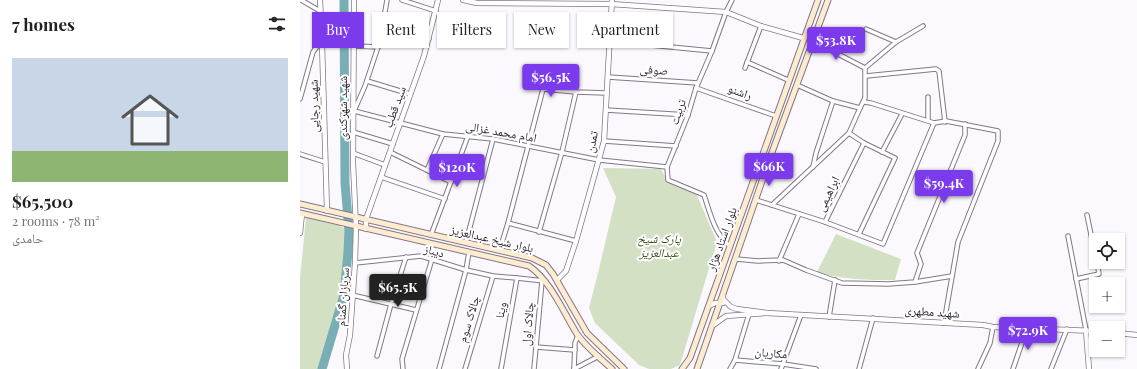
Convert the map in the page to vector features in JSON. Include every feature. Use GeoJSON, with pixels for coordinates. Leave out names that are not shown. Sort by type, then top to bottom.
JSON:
{"type":"FeatureCollection","features":[{"type":"Feature","properties":{"kind":"main road","name":"بلوار استاد هژار"},"geometry":{"type":"LineString","coordinates":[[682,369],[690,358],[703,323],[788,80],[818,0]]}},
{"type":"Feature","properties":{"kind":"main road","name":"بلوار استاد هژار"},"geometry":{"type":"LineString","coordinates":[[697,369],[828,0]]}},
{"type":"Feature","properties":{"kind":"main road"},"geometry":{"type":"LineString","coordinates":[[803,38],[813,41]]}},
{"type":"Feature","properties":{"kind":"main road","name":"بلوار شیخ عبدالعزیز"},"geometry":{"type":"LineString","coordinates":[[300,204],[431,235],[500,249],[542,262],[557,280],[587,333],[624,369]]}},
{"type":"Feature","properties":{"kind":"main road","name":"بلوار شیخ عبدالعزیز"},"geometry":{"type":"LineString","coordinates":[[301,214],[529,266],[535,270],[550,289],[578,334],[612,369]]}},
{"type":"Feature","properties":{"kind":"main road"},"geometry":{"type":"LineString","coordinates":[[727,256],[736,259]]}},
{"type":"Feature","properties":{"kind":"main road"},"geometry":{"type":"LineString","coordinates":[[550,289],[557,280]]}},
{"type":"Feature","properties":{"kind":"main road"},"geometry":{"type":"LineString","coordinates":[[703,323],[712,326]]}},
{"type":"Feature","properties":{"kind":"street"},"geometry":{"type":"LineString","coordinates":[[301,0],[320,11]]}},
{"type":"Feature","properties":{"kind":"street","name":"شهید رجایی"},"geometry":{"type":"LineString","coordinates":[[320,0],[320,11]]}},
{"type":"Feature","properties":{"kind":"street","name":"شهید شهرکندی"},"geometry":{"type":"LineString","coordinates":[[354,0],[354,12]]}},
{"type":"Feature","properties":{"kind":"street"},"geometry":{"type":"LineString","coordinates":[[385,12],[387,0]]}},
{"type":"Feature","properties":{"kind":"street"},"geometry":{"type":"LineString","coordinates":[[402,0],[436,10]]}},
{"type":"Feature","properties":{"kind":"street","name":"سید قطب"},"geometry":{"type":"LineString","coordinates":[[429,39],[438,0]]}},
{"type":"Feature","properties":{"kind":"street"},"geometry":{"type":"LineString","coordinates":[[463,0],[477,3],[612,2],[726,12],[760,26],[803,38]]}},
{"type":"Feature","properties":{"kind":"street","name":"تربیت"},"geometry":{"type":"LineString","coordinates":[[667,167],[688,115],[697,85],[732,0]]}},
{"type":"Feature","properties":{"kind":"street","name":"تمدن"},"geometry":{"type":"LineString","coordinates":[[611,12],[612,2]]}},
{"type":"Feature","properties":{"kind":"street"},"geometry":{"type":"LineString","coordinates":[[745,68],[760,26]]}},
{"type":"Feature","properties":{"kind":"street"},"geometry":{"type":"LineString","coordinates":[[865,68],[896,42],[923,26]]}},
{"type":"Feature","properties":{"kind":"street"},"geometry":{"type":"LineString","coordinates":[[866,29],[896,42]]}},
{"type":"Feature","properties":{"kind":"street"},"geometry":{"type":"LineString","coordinates":[[813,41],[865,68]]}},
{"type":"Feature","properties":{"kind":"street"},"geometry":{"type":"LineString","coordinates":[[673,47],[712,51]]}},
{"type":"Feature","properties":{"kind":"street"},"geometry":{"type":"LineString","coordinates":[[300,99],[313,52],[316,48]]}},
{"type":"Feature","properties":{"kind":"street","name":"شهید رجایی"},"geometry":{"type":"LineString","coordinates":[[322,48],[327,211]]}},
{"type":"Feature","properties":{"kind":"street","name":"شهید شهرکندی"},"geometry":{"type":"LineString","coordinates":[[353,48],[354,111],[351,216],[353,226]]}},
{"type":"Feature","properties":{"kind":"street"},"geometry":{"type":"LineString","coordinates":[[354,111],[367,81],[378,48]]}},
{"type":"Feature","properties":{"kind":"street","name":"سید قطب"},"geometry":{"type":"LineString","coordinates":[[366,229],[366,219],[426,48]]}},
{"type":"Feature","properties":{"kind":"street","name":"تمدن"},"geometry":{"type":"LineString","coordinates":[[557,280],[566,271],[604,141],[609,48]]}},
{"type":"Feature","properties":{"kind":"street"},"geometry":{"type":"LineString","coordinates":[[747,62],[788,80]]}},
{"type":"Feature","properties":{"kind":"street"},"geometry":{"type":"LineString","coordinates":[[772,205],[849,133],[864,102],[866,76],[865,68]]}},
{"type":"Feature","properties":{"kind":"street"},"geometry":{"type":"LineString","coordinates":[[866,76],[936,69],[940,71],[945,122]]}},
{"type":"Feature","properties":{"kind":"street","name":"صوفی"},"geometry":{"type":"LineString","coordinates":[[608,77],[697,85]]}},
{"type":"Feature","properties":{"kind":"street"},"geometry":{"type":"LineString","coordinates":[[367,81],[410,94]]}},
{"type":"Feature","properties":{"kind":"street","name":"راشنو"},"geometry":{"type":"LineString","coordinates":[[697,85],[776,116]]}},
{"type":"Feature","properties":{"kind":"street"},"geometry":{"type":"LineString","coordinates":[[797,85],[833,101],[860,108]]}},
{"type":"Feature","properties":{"kind":"street"},"geometry":{"type":"LineString","coordinates":[[500,249],[543,89],[606,93]]}},
{"type":"Feature","properties":{"kind":"street"},"geometry":{"type":"LineString","coordinates":[[539,232],[562,152],[576,92]]}},
{"type":"Feature","properties":{"kind":"street"},"geometry":{"type":"LineString","coordinates":[[928,97],[928,120]]}},
{"type":"Feature","properties":{"kind":"street"},"geometry":{"type":"LineString","coordinates":[[813,168],[816,153],[833,101]]}},
{"type":"Feature","properties":{"kind":"street"},"geometry":{"type":"LineString","coordinates":[[864,102],[934,123],[945,122],[965,124],[998,130],[998,141],[958,242],[944,323]]}},
{"type":"Feature","properties":{"kind":"street"},"geometry":{"type":"LineString","coordinates":[[606,110],[688,115]]}},
{"type":"Feature","properties":{"kind":"street","name":"امام محمد غزالی"},"geometry":{"type":"LineString","coordinates":[[354,111],[443,134],[493,139],[599,160]]}},
{"type":"Feature","properties":{"kind":"street"},"geometry":{"type":"LineString","coordinates":[[882,152],[902,114]]}},
{"type":"Feature","properties":{"kind":"street","name":"ابراهیمی"},"geometry":{"type":"LineString","coordinates":[[864,143],[826,222],[883,244],[934,123]]}},
{"type":"Feature","properties":{"kind":"street"},"geometry":{"type":"LineString","coordinates":[[915,282],[921,264],[917,253],[965,135],[965,124]]}},
{"type":"Feature","properties":{"kind":"street"},"geometry":{"type":"LineString","coordinates":[[353,132],[393,144]]}},
{"type":"Feature","properties":{"kind":"street"},"geometry":{"type":"LineString","coordinates":[[849,133],[864,143],[895,158],[859,234]]}},
{"type":"Feature","properties":{"kind":"street"},"geometry":{"type":"LineString","coordinates":[[427,170],[443,134]]}},
{"type":"Feature","properties":{"kind":"street"},"geometry":{"type":"LineString","coordinates":[[431,235],[468,136]]}},
{"type":"Feature","properties":{"kind":"street"},"geometry":{"type":"LineString","coordinates":[[466,242],[493,139]]}},
{"type":"Feature","properties":{"kind":"street"},"geometry":{"type":"LineString","coordinates":[[604,141],[676,146]]}},
{"type":"Feature","properties":{"kind":"street"},"geometry":{"type":"LineString","coordinates":[[390,152],[451,182]]}},
{"type":"Feature","properties":{"kind":"street"},"geometry":{"type":"LineString","coordinates":[[353,153],[385,165]]}},
{"type":"Feature","properties":{"kind":"street"},"geometry":{"type":"LineString","coordinates":[[300,154],[325,162]]}},
{"type":"Feature","properties":{"kind":"street"},"geometry":{"type":"LineString","coordinates":[[599,160],[667,167],[668,180],[704,196],[716,230],[725,243],[730,246]]}},
{"type":"Feature","properties":{"kind":"street"},"geometry":{"type":"LineString","coordinates":[[381,177],[445,199]]}},
{"type":"Feature","properties":{"kind":"street"},"geometry":{"type":"LineString","coordinates":[[756,200],[826,222]]}},
{"type":"Feature","properties":{"kind":"street"},"geometry":{"type":"LineString","coordinates":[[300,233],[301,214]]}},
{"type":"Feature","properties":{"kind":"street"},"geometry":{"type":"LineString","coordinates":[[779,260],[799,214]]}},
{"type":"Feature","properties":{"kind":"street"},"geometry":{"type":"LineString","coordinates":[[1087,215],[1091,233]]}},
{"type":"Feature","properties":{"kind":"street"},"geometry":{"type":"LineString","coordinates":[[508,223],[576,241]]}},
{"type":"Feature","properties":{"kind":"street","name":"سربازان گمنام"},"geometry":{"type":"LineString","coordinates":[[347,369],[346,355],[350,335],[355,262],[353,226]]}},
{"type":"Feature","properties":{"kind":"street"},"geometry":{"type":"LineString","coordinates":[[1068,236],[1086,330],[1089,369]]}},
{"type":"Feature","properties":{"kind":"street"},"geometry":{"type":"LineString","coordinates":[[439,369],[466,270],[469,252]]}},
{"type":"Feature","properties":{"kind":"street","name":"دیباز"},"geometry":{"type":"LineString","coordinates":[[355,262],[421,256],[466,270],[493,276]]}},
{"type":"Feature","properties":{"kind":"street"},"geometry":{"type":"LineString","coordinates":[[377,356],[406,257]]}},
{"type":"Feature","properties":{"kind":"street"},"geometry":{"type":"LineString","coordinates":[[402,369],[402,359],[432,259]]}},
{"type":"Feature","properties":{"kind":"street"},"geometry":{"type":"LineString","coordinates":[[736,259],[758,261],[783,260],[806,270],[842,282],[888,284],[915,282],[952,276]]}},
{"type":"Feature","properties":{"kind":"street"},"geometry":{"type":"LineString","coordinates":[[1076,280],[1099,274],[1098,269]]}},
{"type":"Feature","properties":{"kind":"street"},"geometry":{"type":"LineString","coordinates":[[493,276],[543,281]]}},
{"type":"Feature","properties":{"kind":"street","name":"چالاک سوم"},"geometry":{"type":"LineString","coordinates":[[465,369],[493,276]]}},
{"type":"Feature","properties":{"kind":"street","name":"وینا"},"geometry":{"type":"LineString","coordinates":[[501,369],[517,278]]}},
{"type":"Feature","properties":{"kind":"street"},"geometry":{"type":"LineString","coordinates":[[830,317],[835,280]]}},
{"type":"Feature","properties":{"kind":"street","name":"چالاک اول"},"geometry":{"type":"LineString","coordinates":[[534,369],[543,281]]}},
{"type":"Feature","properties":{"kind":"street"},"geometry":{"type":"LineString","coordinates":[[352,295],[416,310]]}},
{"type":"Feature","properties":{"kind":"street"},"geometry":{"type":"LineString","coordinates":[[723,295],[723,299],[731,307],[767,313]]}},
{"type":"Feature","properties":{"kind":"street"},"geometry":{"type":"LineString","coordinates":[[709,306],[726,302],[731,307]]}},
{"type":"Feature","properties":{"kind":"street"},"geometry":{"type":"LineString","coordinates":[[712,326],[726,316],[767,313]]}},
{"type":"Feature","properties":{"kind":"street","name":"شهید مطهری"},"geometry":{"type":"LineString","coordinates":[[767,313],[873,318],[983,325],[993,327],[1089,330]]}},
{"type":"Feature","properties":{"kind":"street"},"geometry":{"type":"LineString","coordinates":[[730,369],[735,360],[749,314]]}},
{"type":"Feature","properties":{"kind":"street"},"geometry":{"type":"LineString","coordinates":[[781,369],[801,315]]}},
{"type":"Feature","properties":{"kind":"street"},"geometry":{"type":"LineString","coordinates":[[859,369],[873,318]]}},
{"type":"Feature","properties":{"kind":"street"},"geometry":{"type":"LineString","coordinates":[[978,369],[990,343],[993,327]]}},
{"type":"Feature","properties":{"kind":"street"},"geometry":{"type":"LineString","coordinates":[[1013,369],[1027,328]]}},
{"type":"Feature","properties":{"kind":"street"},"geometry":{"type":"LineString","coordinates":[[1051,369],[1067,329]]}},
{"type":"Feature","properties":{"kind":"street"},"geometry":{"type":"LineString","coordinates":[[574,369],[578,334]]}},
{"type":"Feature","properties":{"kind":"street"},"geometry":{"type":"LineString","coordinates":[[1125,334],[1137,335]]}},
{"type":"Feature","properties":{"kind":"street"},"geometry":{"type":"LineString","coordinates":[[536,348],[575,350]]}},
{"type":"Feature","properties":{"kind":"street"},"geometry":{"type":"LineString","coordinates":[[574,369],[599,356]]}},
{"type":"Feature","properties":{"kind":"street","name":"مکاریان"},"geometry":{"type":"LineString","coordinates":[[735,360],[783,364],[816,369]]}},
{"type":"Feature","properties":{"kind":"green space","name":"پارک شیخ عبدالعزیز"},"geometry":{"type":"Polygon","coordinates":[[[603,168],[661,169],[668,182],[696,193],[717,242],[680,365],[671,369],[649,369],[639,365],[595,323],[589,308],[616,197],[603,168]]]}},
{"type":"Feature","properties":{"kind":"green space"},"geometry":{"type":"Polygon","coordinates":[[[306,217],[336,224],[346,229],[344,278],[340,301],[320,369],[300,369],[300,279],[306,217]]]}},
{"type":"Feature","properties":{"kind":"green space"},"geometry":{"type":"Polygon","coordinates":[[[836,234],[901,259],[895,280],[865,280],[827,275],[817,272],[836,234]]]}},
{"type":"Feature","properties":{"kind":"waterway"},"geometry":{"type":"LineString","coordinates":[[322,369],[344,295],[348,252],[349,231],[345,183],[344,0]]}}]}
